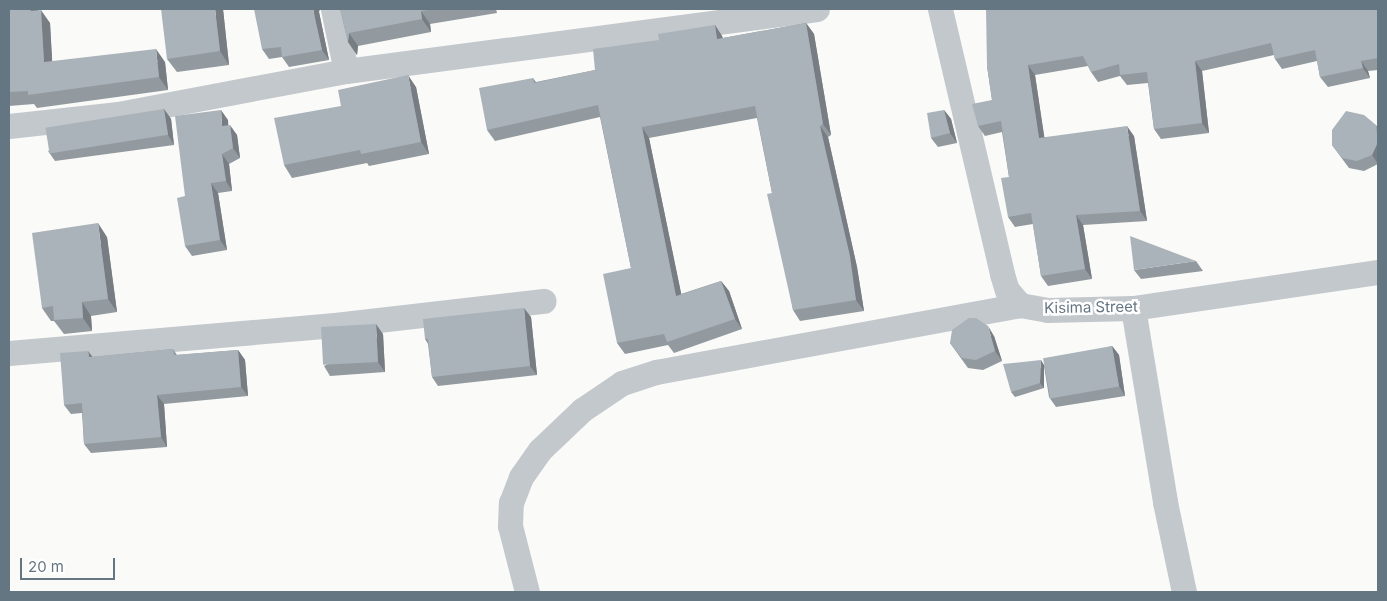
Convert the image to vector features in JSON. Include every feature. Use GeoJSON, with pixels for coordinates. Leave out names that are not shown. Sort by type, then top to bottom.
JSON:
{"type":"FeatureCollection","features":[{"type":"Feature","properties":{"kind":"street"},"geometry":{"type":"LineString","coordinates":[[333,9],[346,71]]}},
{"type":"Feature","properties":{"kind":"street"},"geometry":{"type":"LineString","coordinates":[[9,126],[118,114],[346,71],[817,9]]}},
{"type":"Feature","properties":{"kind":"street"},"geometry":{"type":"LineString","coordinates":[[940,9],[1002,274],[1007,290],[1020,305]]}},
{"type":"Feature","properties":{"kind":"street","name":"Kisima Street"},"geometry":{"type":"LineString","coordinates":[[1020,305],[1047,310],[1133,308],[1378,272]]}},
{"type":"Feature","properties":{"kind":"street"},"geometry":{"type":"LineString","coordinates":[[9,352],[335,325],[544,301]]}},
{"type":"Feature","properties":{"kind":"street"},"geometry":{"type":"LineString","coordinates":[[527,592],[510,526],[511,503],[521,477],[540,450],[582,410],[622,384],[656,372],[1020,305]]}},
{"type":"Feature","properties":{"kind":"street"},"geometry":{"type":"LineString","coordinates":[[1133,308],[1164,502],[1184,592]]}},
{"type":"Feature","properties":{"kind":"building"},"geometry":{"type":"Polygon","coordinates":[[[9,9],[41,10],[44,62],[156,49],[159,77],[28,95],[28,91],[9,92],[9,9]]]}},
{"type":"Feature","properties":{"kind":"building"},"geometry":{"type":"Polygon","coordinates":[[[161,9],[215,9],[220,51],[167,59],[161,9]]]}},
{"type":"Feature","properties":{"kind":"building"},"geometry":{"type":"Polygon","coordinates":[[[254,9],[313,9],[322,50],[282,57],[281,47],[262,49],[254,9]]]}},
{"type":"Feature","properties":{"kind":"building"},"geometry":{"type":"Polygon","coordinates":[[[340,9],[435,9],[421,11],[422,19],[349,33],[348,42],[340,9]]]}},
{"type":"Feature","properties":{"kind":"building"},"geometry":{"type":"Polygon","coordinates":[[[986,9],[1378,9],[1378,58],[1361,61],[1363,68],[1320,77],[1315,50],[1275,59],[1271,43],[1195,61],[1202,123],[1154,129],[1147,72],[1120,75],[1119,64],[1091,72],[1083,56],[1028,65],[1039,138],[1127,126],[1140,211],[1076,215],[1085,269],[1041,276],[1031,213],[1008,217],[1001,178],[1009,177],[1001,121],[978,126],[972,104],[992,100],[987,66],[986,9]]]}},
{"type":"Feature","properties":{"kind":"building"},"geometry":{"type":"Polygon","coordinates":[[[806,23],[823,124],[820,126],[850,256],[856,300],[793,310],[767,194],[772,193],[755,106],[642,127],[676,296],[721,281],[735,319],[667,342],[664,334],[617,343],[603,274],[631,268],[598,105],[487,130],[479,88],[533,78],[534,83],[595,70],[593,49],[659,40],[658,34],[715,25],[717,39],[806,23]]]}},
{"type":"Feature","properties":{"kind":"building"},"geometry":{"type":"Polygon","coordinates":[[[408,75],[421,142],[361,154],[360,150],[284,165],[274,118],[341,106],[338,90],[408,75]]]}},
{"type":"Feature","properties":{"kind":"building"},"geometry":{"type":"Polygon","coordinates":[[[164,109],[168,135],[50,153],[45,128],[164,109]]]}},
{"type":"Feature","properties":{"kind":"building"},"geometry":{"type":"Polygon","coordinates":[[[221,110],[222,126],[230,125],[233,148],[222,154],[226,181],[211,183],[220,240],[185,246],[177,198],[185,196],[175,116],[221,110]]]}},
{"type":"Feature","properties":{"kind":"building"},"geometry":{"type":"Polygon","coordinates":[[[944,110],[950,133],[931,138],[927,113],[944,110]]]}},
{"type":"Feature","properties":{"kind":"building"},"geometry":{"type":"Polygon","coordinates":[[[1346,111],[1364,115],[1376,125],[1378,142],[1372,155],[1357,161],[1342,158],[1332,145],[1332,130],[1346,111]]]}},
{"type":"Feature","properties":{"kind":"building"},"geometry":{"type":"Polygon","coordinates":[[[98,223],[108,299],[82,302],[83,318],[54,320],[53,306],[42,308],[32,233],[98,223]]]}},
{"type":"Feature","properties":{"kind":"building"},"geometry":{"type":"Polygon","coordinates":[[[1130,236],[1196,261],[1134,270],[1130,236]]]}},
{"type":"Feature","properties":{"kind":"building"},"geometry":{"type":"Polygon","coordinates":[[[524,308],[530,366],[432,377],[428,339],[425,339],[423,319],[524,308]]]}},
{"type":"Feature","properties":{"kind":"building"},"geometry":{"type":"Polygon","coordinates":[[[969,318],[976,318],[988,326],[995,351],[976,360],[962,358],[950,343],[952,330],[969,318]]]}},
{"type":"Feature","properties":{"kind":"building"},"geometry":{"type":"Polygon","coordinates":[[[376,324],[378,362],[323,365],[321,327],[376,324]]]}},
{"type":"Feature","properties":{"kind":"building"},"geometry":{"type":"Polygon","coordinates":[[[1112,346],[1119,386],[1050,399],[1043,358],[1112,346]]]}},
{"type":"Feature","properties":{"kind":"building"},"geometry":{"type":"Polygon","coordinates":[[[173,349],[174,355],[238,350],[241,387],[157,395],[161,437],[84,444],[82,403],[64,405],[60,353],[88,351],[89,357],[173,349]]]}},
{"type":"Feature","properties":{"kind":"building"},"geometry":{"type":"Polygon","coordinates":[[[1041,360],[1040,383],[1011,392],[1003,364],[1041,360]]]}}]}
